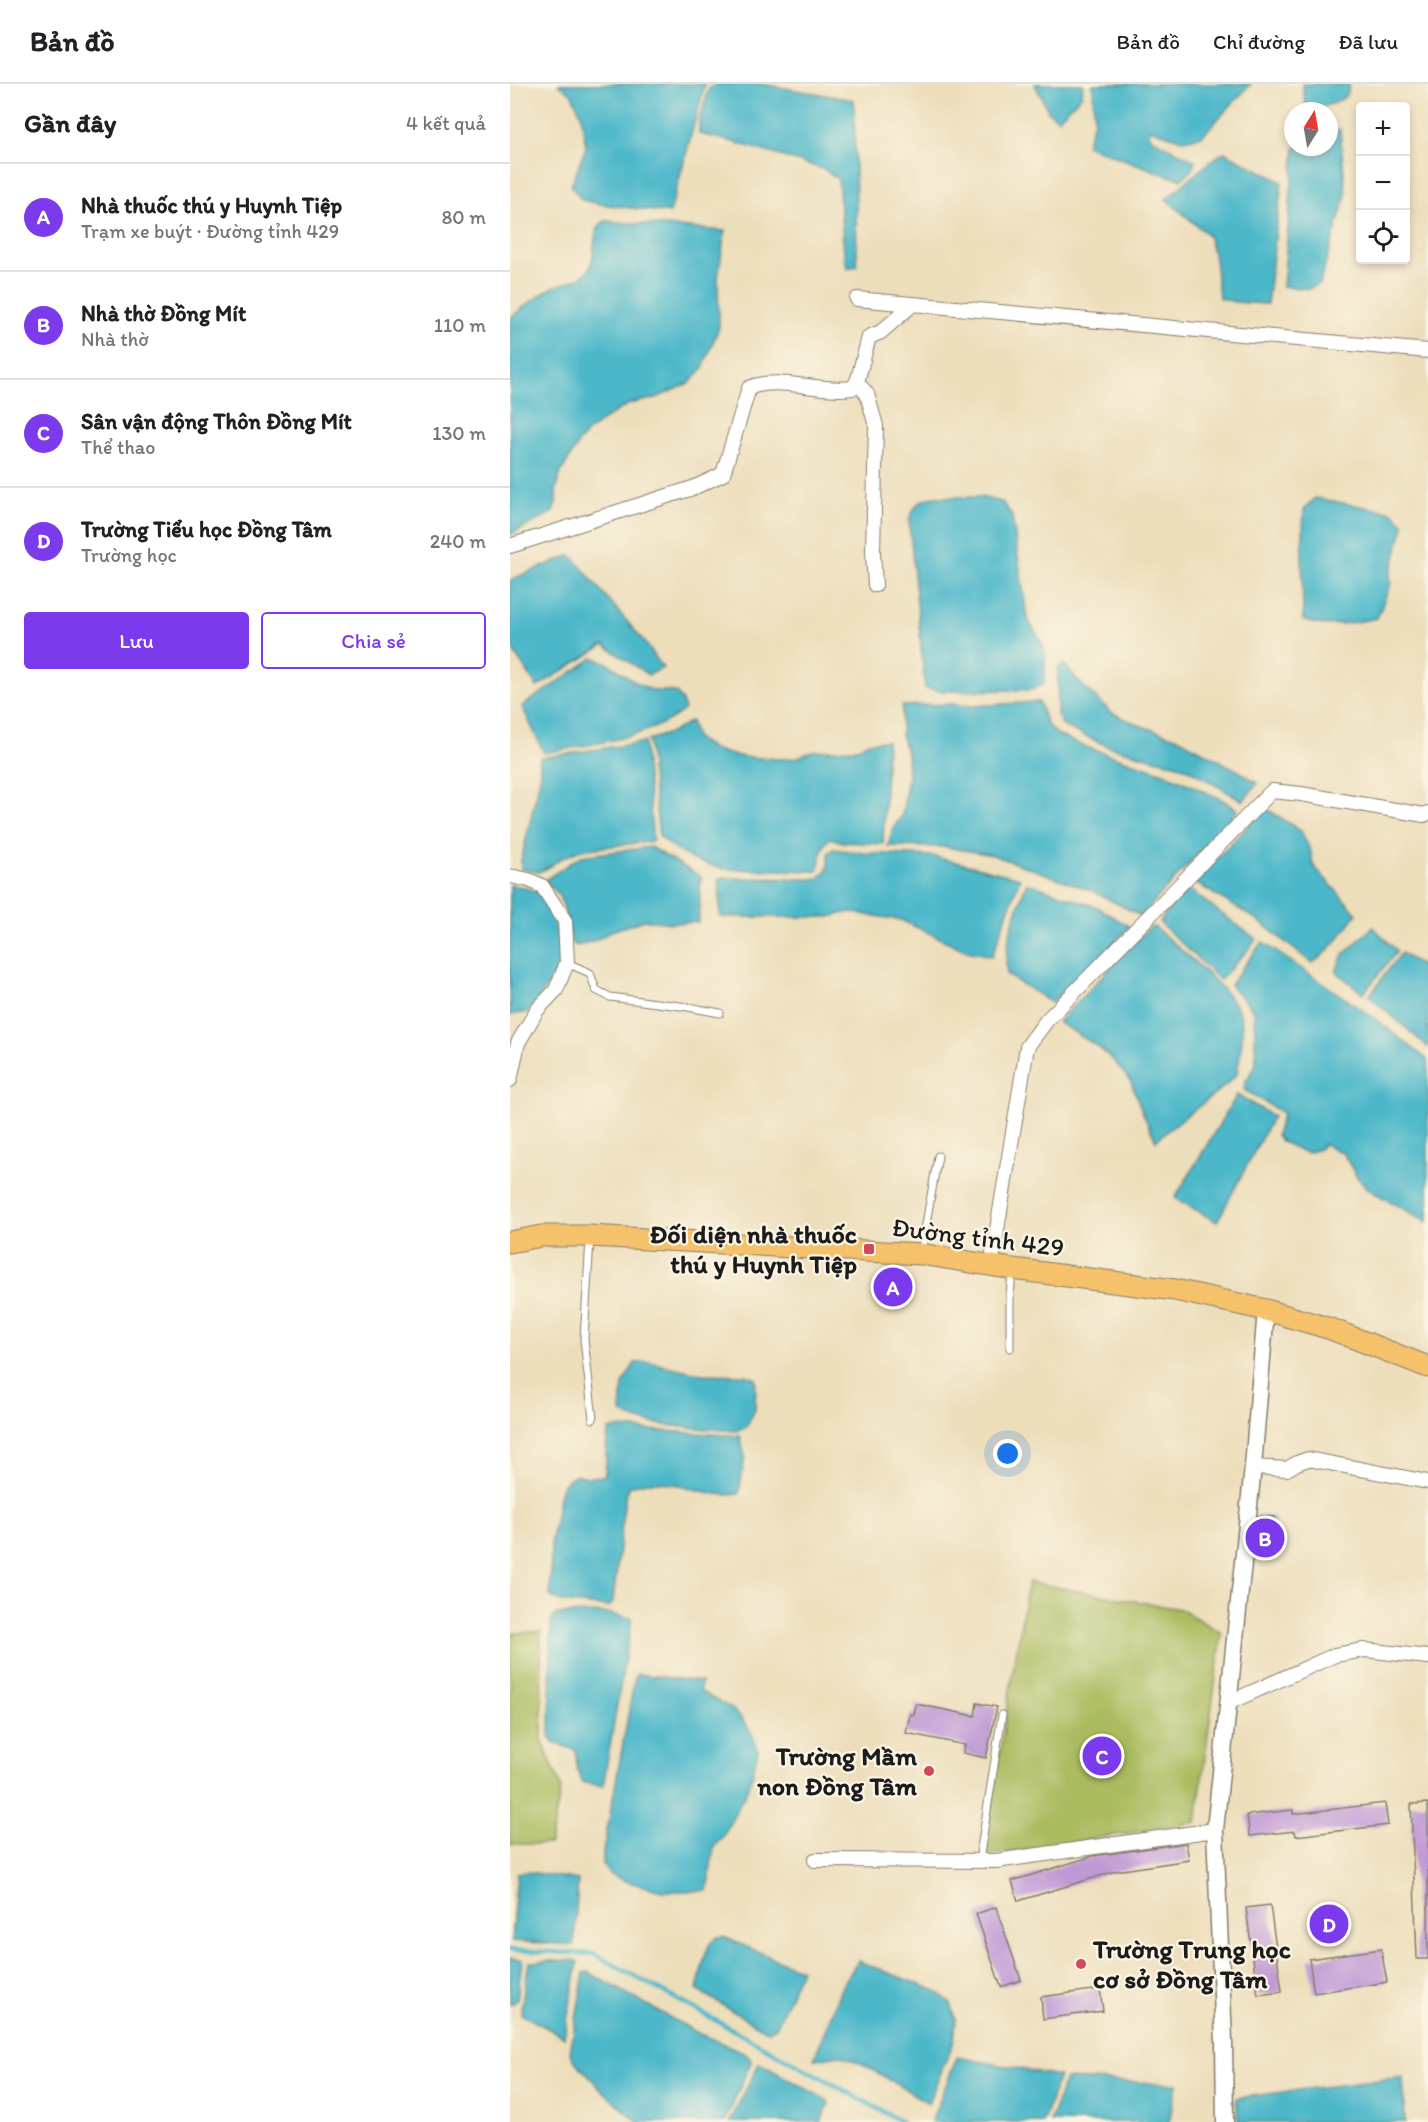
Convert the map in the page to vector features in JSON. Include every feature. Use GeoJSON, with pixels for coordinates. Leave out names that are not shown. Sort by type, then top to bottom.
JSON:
{"type":"FeatureCollection","features":[{"type":"Feature","properties":{"kind":"main road","name":"Đường tỉnh 429"},"geometry":{"type":"LineString","coordinates":[[510,1242],[541,1236],[590,1236],[921,1254],[991,1266],[1175,1290],[1266,1310],[1331,1329],[1428,1367]]}},
{"type":"Feature","properties":{"kind":"street"},"geometry":{"type":"LineString","coordinates":[[857,299],[1428,351]]}},
{"type":"Feature","properties":{"kind":"street"},"geometry":{"type":"LineString","coordinates":[[510,546],[693,488],[723,474],[749,388],[772,384],[837,390],[852,388],[856,382],[869,337],[881,332],[913,304]]}},
{"type":"Feature","properties":{"kind":"street"},"geometry":{"type":"LineString","coordinates":[[856,382],[867,394],[876,426],[873,552],[875,585]]}},
{"type":"Feature","properties":{"kind":"street"},"geometry":{"type":"LineString","coordinates":[[991,1266],[1027,1047],[1047,1020],[1272,791],[1424,815],[1428,813]]}},
{"type":"Feature","properties":{"kind":"street"},"geometry":{"type":"LineString","coordinates":[[510,876],[529,880],[542,886],[565,921],[567,963],[556,990],[537,1010],[518,1043],[510,1080]]}},
{"type":"Feature","properties":{"kind":"street"},"geometry":{"type":"LineString","coordinates":[[1225,2122],[1215,1830],[1253,1467],[1266,1310]]}},
{"type":"Feature","properties":{"kind":"street"},"geometry":{"type":"LineString","coordinates":[[1253,1467],[1287,1469],[1297,1462],[1308,1459],[1416,1482],[1428,1482]]}},
{"type":"Feature","properties":{"kind":"street"},"geometry":{"type":"LineString","coordinates":[[1228,1703],[1335,1654],[1364,1650],[1428,1657]]}},
{"type":"Feature","properties":{"kind":"street"},"geometry":{"type":"LineString","coordinates":[[815,1860],[996,1861],[1215,1830]]}},
{"type":"Feature","properties":{"kind":"lane"},"geometry":{"type":"LineString","coordinates":[[567,963],[590,973],[596,990],[610,997],[720,1013]]}},
{"type":"Feature","properties":{"kind":"lane"},"geometry":{"type":"LineString","coordinates":[[921,1254],[938,1156]]}},
{"type":"Feature","properties":{"kind":"lane"},"geometry":{"type":"LineString","coordinates":[[590,1236],[584,1339],[593,1419]]}},
{"type":"Feature","properties":{"kind":"lane"},"geometry":{"type":"LineString","coordinates":[[1010,1348],[1010,1294],[1013,1269]]}},
{"type":"Feature","properties":{"kind":"lane"},"geometry":{"type":"LineString","coordinates":[[978,1861],[1002,1715]]}},
{"type":"Feature","properties":{"kind":"green space"},"geometry":{"type":"Polygon","coordinates":[[[1028,1582],[1180,1609],[1222,1633],[1196,1822],[991,1855],[983,1854],[1028,1582]]]}},
{"type":"Feature","properties":{"kind":"green space"},"geometry":{"type":"Polygon","coordinates":[[[541,1631],[542,1740],[561,1787],[550,1844],[510,1844],[510,1634],[541,1631]]]}},
{"type":"Feature","properties":{"kind":"water"},"geometry":{"type":"Polygon","coordinates":[[[558,84],[705,84],[670,213],[582,200],[571,186],[586,147],[581,114],[571,93],[558,84]]]}},
{"type":"Feature","properties":{"kind":"water"},"geometry":{"type":"Polygon","coordinates":[[[718,84],[761,84],[854,100],[857,266],[847,268],[838,179],[823,169],[734,142],[699,134],[699,121],[709,88],[718,84]]]}},
{"type":"Feature","properties":{"kind":"water"},"geometry":{"type":"Polygon","coordinates":[[[1035,84],[1083,84],[1082,95],[1058,119],[1048,111],[1035,84]]]}},
{"type":"Feature","properties":{"kind":"water"},"geometry":{"type":"Polygon","coordinates":[[[1093,84],[1251,84],[1202,136],[1183,140],[1150,129],[1149,137],[1195,161],[1192,170],[1182,179],[1086,145],[1094,121],[1093,84]]]}},
{"type":"Feature","properties":{"kind":"water"},"geometry":{"type":"Polygon","coordinates":[[[1302,84],[1349,84],[1345,96],[1336,102],[1305,102],[1302,84]]]}},
{"type":"Feature","properties":{"kind":"water"},"geometry":{"type":"Polygon","coordinates":[[[1338,130],[1340,130],[1346,195],[1320,283],[1309,289],[1283,286],[1294,156],[1338,156],[1338,130]]]}},
{"type":"Feature","properties":{"kind":"water"},"geometry":{"type":"Polygon","coordinates":[[[1224,152],[1282,182],[1267,304],[1235,302],[1219,298],[1215,259],[1208,235],[1166,199],[1224,152]]]}},
{"type":"Feature","properties":{"kind":"water"},"geometry":{"type":"Polygon","coordinates":[[[605,221],[725,231],[718,278],[719,327],[703,368],[690,383],[656,398],[629,404],[587,432],[561,472],[553,512],[510,535],[510,319],[530,302],[552,288],[577,279],[586,273],[592,263],[597,230],[605,221]]]}},
{"type":"Feature","properties":{"kind":"water"},"geometry":{"type":"Polygon","coordinates":[[[934,497],[981,497],[1002,502],[1012,516],[1027,616],[1044,650],[1044,684],[1031,690],[940,691],[925,688],[909,521],[917,504],[934,497]]]}},
{"type":"Feature","properties":{"kind":"water"},"geometry":{"type":"Polygon","coordinates":[[[1315,498],[1393,512],[1404,525],[1390,576],[1391,583],[1377,618],[1330,625],[1303,620],[1304,509],[1315,498]]]}},
{"type":"Feature","properties":{"kind":"water"},"geometry":{"type":"Polygon","coordinates":[[[571,555],[646,644],[663,668],[648,675],[604,645],[537,687],[510,646],[510,580],[571,555]]]}},
{"type":"Feature","properties":{"kind":"water"},"geometry":{"type":"Polygon","coordinates":[[[593,658],[608,663],[644,687],[655,691],[676,693],[681,698],[685,709],[671,719],[637,734],[544,753],[522,706],[593,658]]]}},
{"type":"Feature","properties":{"kind":"water"},"geometry":{"type":"Polygon","coordinates":[[[1064,664],[1080,683],[1112,713],[1176,737],[1258,783],[1243,801],[1185,767],[1107,746],[1063,726],[1057,715],[1058,668],[1064,664]]]}},
{"type":"Feature","properties":{"kind":"water"},"geometry":{"type":"Polygon","coordinates":[[[1039,702],[1047,725],[1058,735],[1086,747],[1164,773],[1221,799],[1238,810],[1141,916],[1093,891],[993,855],[945,847],[888,846],[894,827],[902,816],[908,776],[907,753],[901,735],[902,706],[950,704],[972,706],[1039,702]]]}},
{"type":"Feature","properties":{"kind":"water"},"geometry":{"type":"Polygon","coordinates":[[[691,721],[696,738],[713,749],[744,757],[796,758],[813,751],[852,749],[868,742],[887,741],[883,844],[843,842],[830,838],[823,849],[817,871],[723,869],[694,860],[676,850],[659,836],[648,740],[673,732],[691,721]]]}},
{"type":"Feature","properties":{"kind":"water"},"geometry":{"type":"Polygon","coordinates":[[[644,742],[653,841],[580,850],[538,872],[521,869],[540,778],[540,758],[644,742]]]}},
{"type":"Feature","properties":{"kind":"water"},"geometry":{"type":"Polygon","coordinates":[[[1265,808],[1301,831],[1311,852],[1313,865],[1357,914],[1331,947],[1312,963],[1256,919],[1194,882],[1265,808]]]}},
{"type":"Feature","properties":{"kind":"water"},"geometry":{"type":"Polygon","coordinates":[[[650,847],[701,877],[698,922],[671,923],[645,920],[611,931],[596,940],[577,946],[572,943],[563,905],[558,894],[545,880],[581,856],[650,847]]]}},
{"type":"Feature","properties":{"kind":"water"},"geometry":{"type":"Polygon","coordinates":[[[833,849],[864,853],[932,856],[1020,878],[992,956],[967,951],[901,920],[849,912],[829,917],[720,917],[719,878],[814,879],[825,872],[828,866],[828,853],[833,849]]]}},
{"type":"Feature","properties":{"kind":"water"},"geometry":{"type":"Polygon","coordinates":[[[1026,884],[1099,908],[1130,927],[1052,1003],[1007,975],[1009,940],[1026,884]]]}},
{"type":"Feature","properties":{"kind":"water"},"geometry":{"type":"Polygon","coordinates":[[[510,885],[539,892],[556,928],[560,958],[549,984],[528,1012],[510,1015],[510,885]]]}},
{"type":"Feature","properties":{"kind":"water"},"geometry":{"type":"Polygon","coordinates":[[[1187,888],[1256,939],[1220,980],[1159,922],[1187,888]]]}},
{"type":"Feature","properties":{"kind":"water"},"geometry":{"type":"Polygon","coordinates":[[[1150,927],[1155,927],[1226,993],[1235,1004],[1242,1020],[1242,1044],[1237,1074],[1156,1141],[1131,1082],[1114,1061],[1097,1046],[1058,1022],[1150,927]]]}},
{"type":"Feature","properties":{"kind":"water"},"geometry":{"type":"Polygon","coordinates":[[[1373,927],[1397,951],[1363,994],[1336,971],[1343,955],[1373,927]]]}},
{"type":"Feature","properties":{"kind":"water"},"geometry":{"type":"Polygon","coordinates":[[[1262,942],[1370,1015],[1428,1060],[1428,1222],[1369,1190],[1357,1177],[1343,1153],[1324,1144],[1319,1149],[1306,1153],[1282,1142],[1276,1135],[1283,1113],[1244,1090],[1246,1081],[1256,1064],[1254,1011],[1230,985],[1262,942]]]}},
{"type":"Feature","properties":{"kind":"water"},"geometry":{"type":"Polygon","coordinates":[[[1401,953],[1428,970],[1428,1047],[1369,996],[1401,953]]]}},
{"type":"Feature","properties":{"kind":"water"},"geometry":{"type":"Polygon","coordinates":[[[1237,1095],[1273,1116],[1217,1222],[1175,1198],[1237,1095]]]}},
{"type":"Feature","properties":{"kind":"water"},"geometry":{"type":"Polygon","coordinates":[[[649,1362],[702,1374],[746,1375],[756,1379],[755,1410],[746,1427],[736,1431],[659,1424],[621,1412],[623,1383],[635,1363],[649,1362]]]}},
{"type":"Feature","properties":{"kind":"water"},"geometry":{"type":"Polygon","coordinates":[[[618,1428],[740,1436],[745,1456],[739,1494],[711,1493],[657,1482],[629,1487],[625,1498],[613,1602],[609,1607],[561,1602],[550,1596],[551,1544],[560,1492],[563,1484],[575,1475],[604,1476],[609,1430],[618,1428]]]}},
{"type":"Feature","properties":{"kind":"water"},"geometry":{"type":"Polygon","coordinates":[[[605,1613],[632,1618],[603,1786],[581,1782],[577,1769],[576,1750],[553,1743],[550,1735],[551,1621],[556,1614],[605,1613]]]}},
{"type":"Feature","properties":{"kind":"water"},"geometry":{"type":"Polygon","coordinates":[[[637,1674],[702,1682],[699,1691],[731,1708],[741,1718],[751,1732],[758,1750],[750,1784],[723,1836],[714,1847],[707,1891],[662,1891],[628,1882],[609,1874],[603,1864],[603,1852],[637,1674]]]}},
{"type":"Feature","properties":{"kind":"water"},"geometry":{"type":"Polygon","coordinates":[[[529,1872],[578,1880],[574,1945],[511,1941],[517,1873],[529,1872]]]}},
{"type":"Feature","properties":{"kind":"water"},"geometry":{"type":"Polygon","coordinates":[[[717,1937],[724,1937],[801,1970],[777,2026],[769,2031],[697,1990],[706,1953],[717,1937]]]}},
{"type":"Feature","properties":{"kind":"water"},"geometry":{"type":"Polygon","coordinates":[[[510,1958],[522,1960],[517,2000],[510,2005],[510,1958]]]}},
{"type":"Feature","properties":{"kind":"water"},"geometry":{"type":"Polygon","coordinates":[[[574,1960],[578,1962],[564,2037],[521,2014],[521,2009],[529,1962],[574,1960]]]}},
{"type":"Feature","properties":{"kind":"water"},"geometry":{"type":"Polygon","coordinates":[[[858,1961],[936,1991],[951,2003],[956,2020],[954,2041],[928,2103],[865,2065],[840,2055],[814,2059],[842,1986],[858,1961]]]}},
{"type":"Feature","properties":{"kind":"water"},"geometry":{"type":"Polygon","coordinates":[[[588,1972],[696,2032],[743,2052],[750,2058],[751,2062],[725,2122],[638,2122],[602,2090],[573,2059],[570,2053],[584,1973],[588,1972]]]}},
{"type":"Feature","properties":{"kind":"water"},"geometry":{"type":"Polygon","coordinates":[[[957,2057],[1059,2076],[1043,2122],[931,2122],[957,2057]]]}},
{"type":"Feature","properties":{"kind":"water"},"geometry":{"type":"Polygon","coordinates":[[[759,2063],[827,2100],[829,2104],[821,2122],[730,2122],[759,2063]]]}},
{"type":"Feature","properties":{"kind":"water"},"geometry":{"type":"Polygon","coordinates":[[[1403,2077],[1405,2122],[1238,2122],[1236,2098],[1403,2077]]]}},
{"type":"Feature","properties":{"kind":"water"},"geometry":{"type":"Polygon","coordinates":[[[1065,2079],[1177,2084],[1169,2122],[1050,2122],[1065,2079]]]}},
{"type":"Feature","properties":{"kind":"building"},"geometry":{"type":"Polygon","coordinates":[[[1258,1516],[1275,1517],[1272,1560],[1256,1559],[1258,1516]]]}},
{"type":"Feature","properties":{"kind":"building"},"geometry":{"type":"Polygon","coordinates":[[[977,1703],[997,1707],[986,1758],[963,1753],[965,1745],[906,1733],[910,1714],[914,1715],[916,1704],[975,1716],[977,1703]]]}},
{"type":"Feature","properties":{"kind":"building"},"geometry":{"type":"Polygon","coordinates":[[[1385,1803],[1388,1825],[1296,1836],[1295,1831],[1250,1836],[1247,1815],[1293,1810],[1293,1814],[1385,1803]]]}},
{"type":"Feature","properties":{"kind":"building"},"geometry":{"type":"Polygon","coordinates":[[[1428,1803],[1428,1959],[1417,1959],[1411,1804],[1428,1803]]]}},
{"type":"Feature","properties":{"kind":"building"},"geometry":{"type":"Polygon","coordinates":[[[1186,1843],[1189,1860],[1116,1871],[1018,1901],[1012,1881],[1093,1856],[1186,1843]]]}},
{"type":"Feature","properties":{"kind":"building"},"geometry":{"type":"Polygon","coordinates":[[[1270,1905],[1282,1992],[1258,1995],[1246,1908],[1270,1905]]]}},
{"type":"Feature","properties":{"kind":"building"},"geometry":{"type":"Polygon","coordinates":[[[996,1907],[1021,1980],[1001,1987],[976,1914],[996,1907]]]}},
{"type":"Feature","properties":{"kind":"building"},"geometry":{"type":"Polygon","coordinates":[[[1381,1949],[1387,1982],[1314,1993],[1309,1959],[1381,1949]]]}},
{"type":"Feature","properties":{"kind":"building"},"geometry":{"type":"Polygon","coordinates":[[[1100,1989],[1103,2011],[1043,2019],[1041,1997],[1100,1989]]]}},
{"type":"Feature","properties":{"kind":"waterway"},"geometry":{"type":"LineString","coordinates":[[510,1950],[594,1954],[902,2122]]}},
{"type":"Feature","properties":{"kind":"place","name":"Đối diện nhà thuốc thú y Huynh Tiệp"},"geometry":{"type":"Point","coordinates":[869,1249]}},
{"type":"Feature","properties":{"kind":"place","name":"Nhà thuốc thú y Huynh Tiệp"},"geometry":{"type":"Point","coordinates":[893,1287]}},
{"type":"Feature","properties":{"kind":"place","name":"Nhà thờ Đồng Mít"},"geometry":{"type":"Point","coordinates":[1265,1538]}},
{"type":"Feature","properties":{"kind":"place","name":"Sân vận động Thôn Đồng Mít"},"geometry":{"type":"Point","coordinates":[1102,1756]}},
{"type":"Feature","properties":{"kind":"place","name":"Trường Mầm non Đồng Tâm"},"geometry":{"type":"Point","coordinates":[929,1771]}},
{"type":"Feature","properties":{"kind":"place","name":"Trường Tiểu học Đồng Tâm"},"geometry":{"type":"Point","coordinates":[1329,1924]}},
{"type":"Feature","properties":{"kind":"place","name":"Trường Trung học cơ sở Đồng Tâm"},"geometry":{"type":"Point","coordinates":[1081,1964]}}]}
